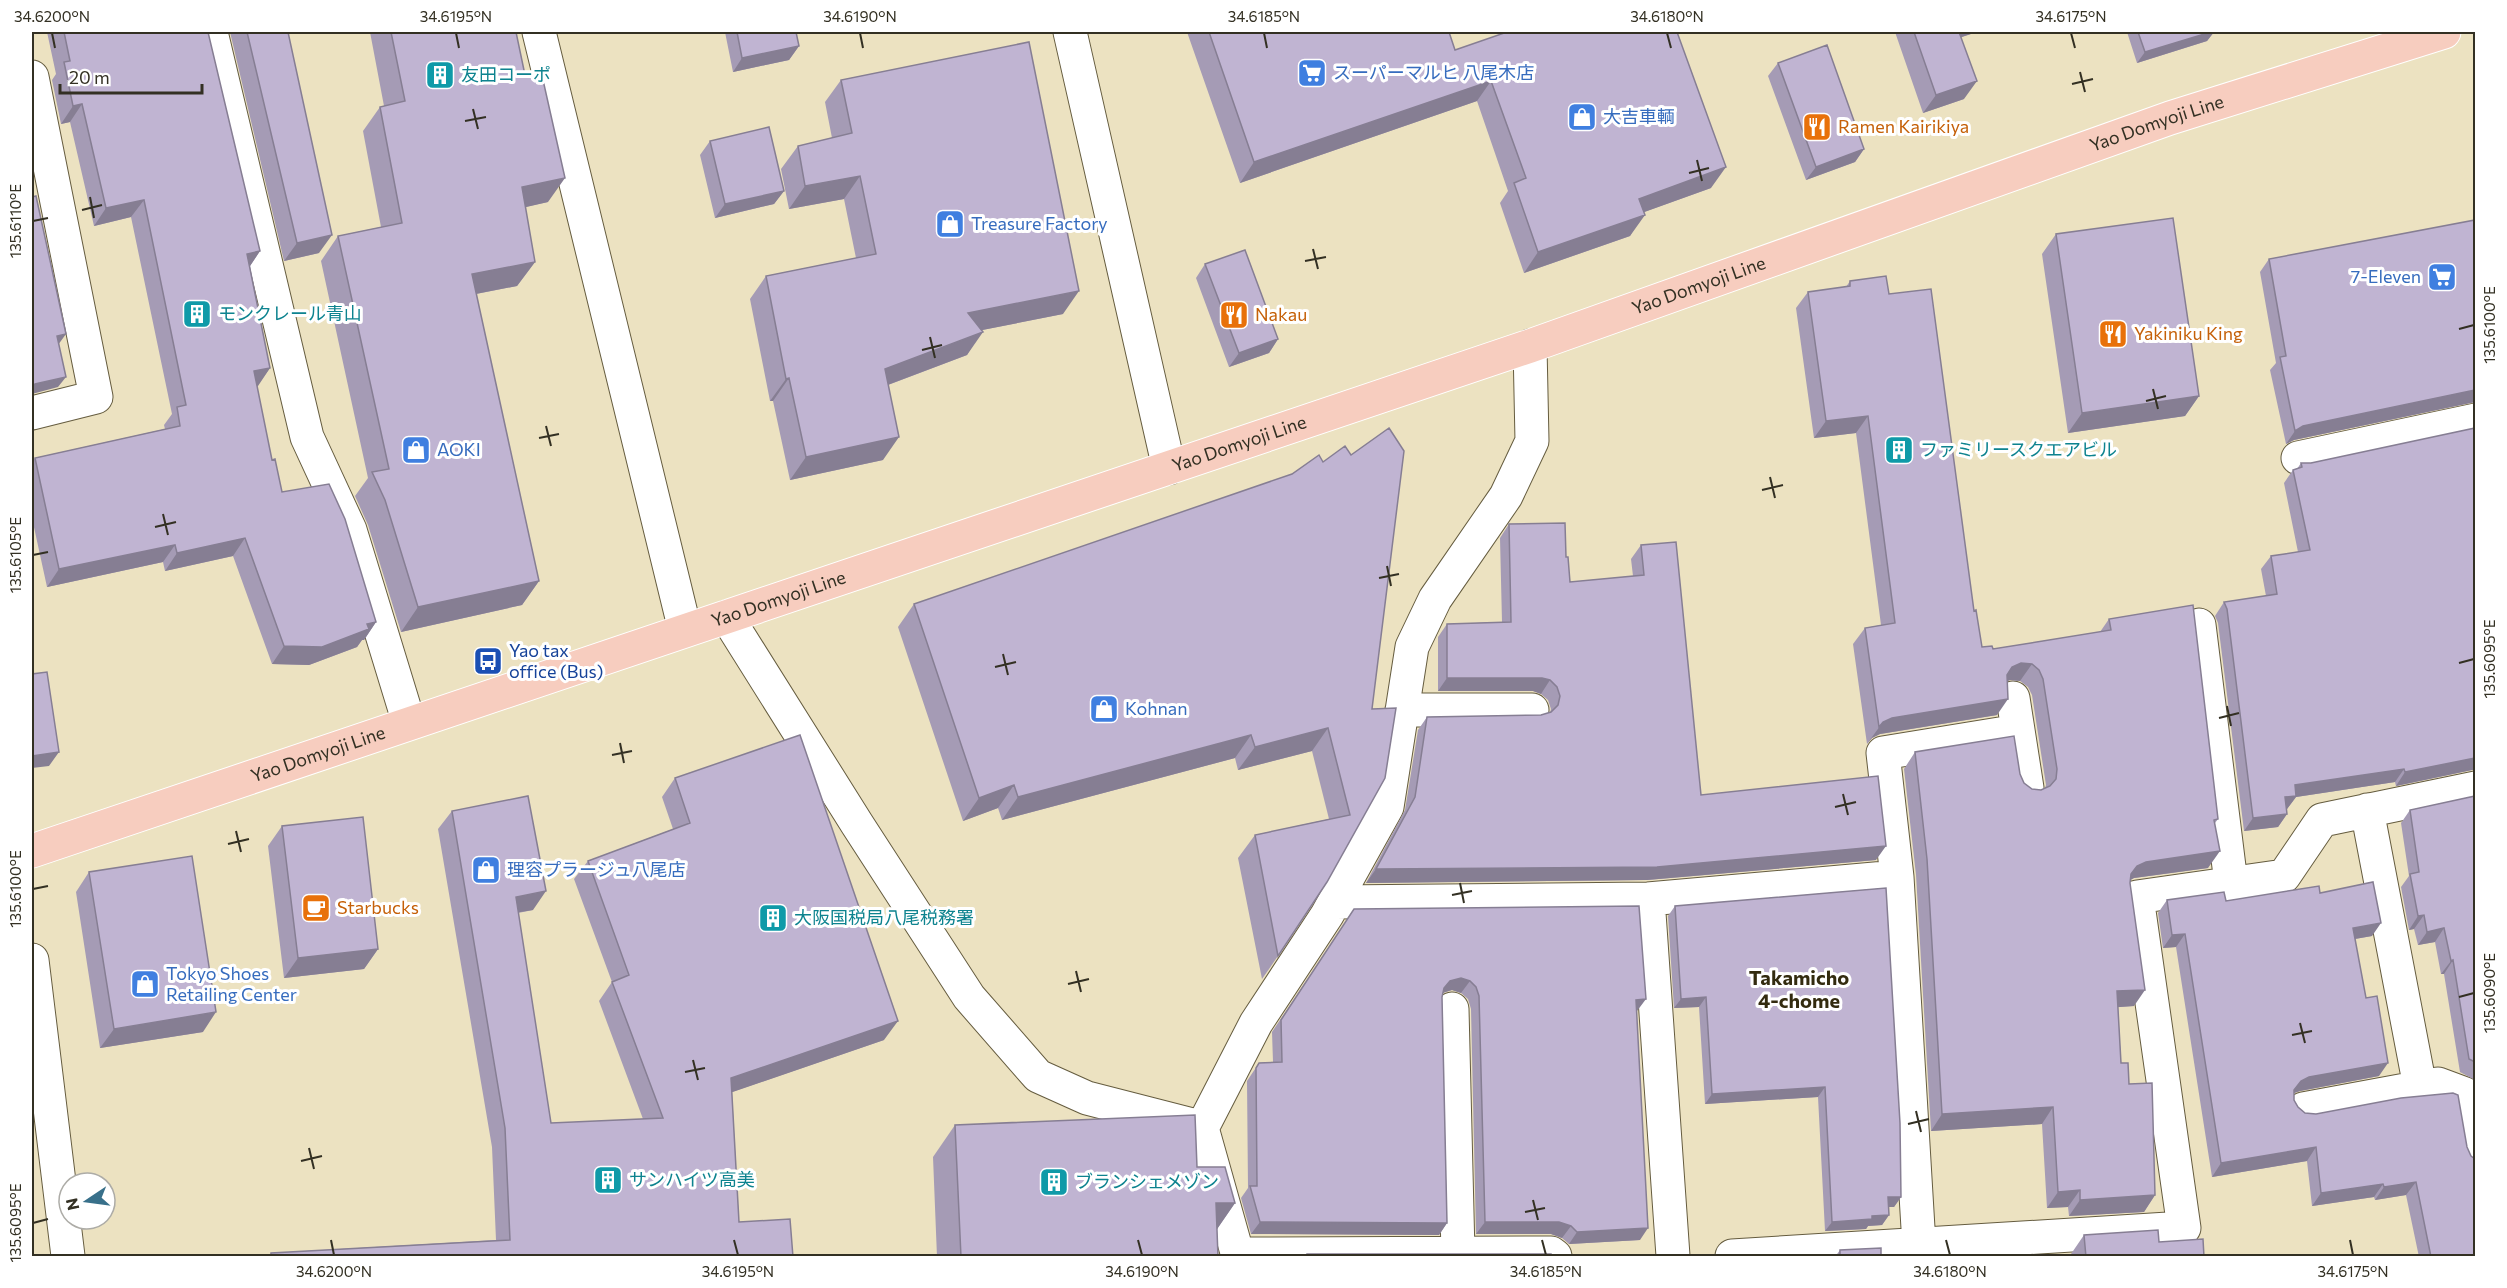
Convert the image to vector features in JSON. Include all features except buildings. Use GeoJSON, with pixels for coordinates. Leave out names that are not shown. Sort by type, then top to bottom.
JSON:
{"type":"FeatureCollection","features":[{"type":"Feature","properties":{"kind":"main road","name":"Yao Domyoji Line"},"geometry":{"type":"LineString","coordinates":[[32,851],[1530,346],[2400,38],[2444,32]]}},
{"type":"Feature","properties":{"kind":"street"},"geometry":{"type":"LineString","coordinates":[[211,32],[308,437],[350,530],[409,723]]}},
{"type":"Feature","properties":{"kind":"street"},"geometry":{"type":"LineString","coordinates":[[539,32],[685,630]]}},
{"type":"Feature","properties":{"kind":"street"},"geometry":{"type":"LineString","coordinates":[[1074,33],[1169,468]]}},
{"type":"Feature","properties":{"kind":"street"},"geometry":{"type":"LineString","coordinates":[[32,77],[96,398],[32,413]]}},
{"type":"Feature","properties":{"kind":"street"},"geometry":{"type":"LineString","coordinates":[[1530,346],[1532,441],[1506,496],[1435,598],[1412,647],[1387,807],[1335,902],[1256,1023],[1202,1128],[1237,1255],[1551,1253],[1555,1257]]}},
{"type":"Feature","properties":{"kind":"street"},"geometry":{"type":"LineString","coordinates":[[2298,458],[2475,420]]}},
{"type":"Feature","properties":{"kind":"street"},"geometry":{"type":"LineString","coordinates":[[727,616],[856,824],[969,997],[1038,1076],[1087,1098],[1202,1128]]}},
{"type":"Feature","properties":{"kind":"street"},"geometry":{"type":"LineString","coordinates":[[2199,625],[2231,883]]}},
{"type":"Feature","properties":{"kind":"street"},"geometry":{"type":"LineString","coordinates":[[2013,698],[2028,788]]}},
{"type":"Feature","properties":{"kind":"street"},"geometry":{"type":"LineString","coordinates":[[1402,710],[1532,710]]}},
{"type":"Feature","properties":{"kind":"street"},"geometry":{"type":"LineString","coordinates":[[1919,1245],[1897,877],[1883,753],[2018,731]]}},
{"type":"Feature","properties":{"kind":"street"},"geometry":{"type":"LineString","coordinates":[[1732,1257],[2184,1228],[2138,897],[2284,876],[2322,820],[2475,788]]}},
{"type":"Feature","properties":{"kind":"street"},"geometry":{"type":"LineString","coordinates":[[2367,810],[2420,1087]]}},
{"type":"Feature","properties":{"kind":"street"},"geometry":{"type":"LineString","coordinates":[[1335,902],[1648,899],[1897,877]]}},
{"type":"Feature","properties":{"kind":"street"},"geometry":{"type":"LineString","coordinates":[[1648,899],[1673,1257]]}},
{"type":"Feature","properties":{"kind":"street"},"geometry":{"type":"LineString","coordinates":[[32,960],[68,1257]]}},
{"type":"Feature","properties":{"kind":"street"},"geometry":{"type":"LineString","coordinates":[[1452,1010],[1458,1253]]}},
{"type":"Feature","properties":{"kind":"street"},"geometry":{"type":"LineString","coordinates":[[2303,1109],[2438,1084],[2465,1094],[2475,1157]]}},
{"type":"Feature","properties":{"kind":"place","name":"スーパーマルヒ 八尾木店"},"geometry":{"type":"Point","coordinates":[1312,73]}},
{"type":"Feature","properties":{"kind":"place","name":"友田コーポ"},"geometry":{"type":"Point","coordinates":[440,75]}},
{"type":"Feature","properties":{"kind":"place","name":"大吉車輌"},"geometry":{"type":"Point","coordinates":[1582,117]}},
{"type":"Feature","properties":{"kind":"place","name":"Ramen Kairikiya"},"geometry":{"type":"Point","coordinates":[1817,127]}},
{"type":"Feature","properties":{"kind":"place","name":"Treasure Factory"},"geometry":{"type":"Point","coordinates":[950,224]}},
{"type":"Feature","properties":{"kind":"place","name":"7-Eleven"},"geometry":{"type":"Point","coordinates":[2442,277]}},
{"type":"Feature","properties":{"kind":"place","name":"モンクレール青山"},"geometry":{"type":"Point","coordinates":[197,314]}},
{"type":"Feature","properties":{"kind":"place","name":"Nakau"},"geometry":{"type":"Point","coordinates":[1234,315]}},
{"type":"Feature","properties":{"kind":"place","name":"Yakiniku King"},"geometry":{"type":"Point","coordinates":[2113,334]}},
{"type":"Feature","properties":{"kind":"place","name":"AOKI"},"geometry":{"type":"Point","coordinates":[416,450]}},
{"type":"Feature","properties":{"kind":"place","name":"ファミリースクエアビル"},"geometry":{"type":"Point","coordinates":[1899,450]}},
{"type":"Feature","properties":{"kind":"place","name":"Yao tax office (Bus)"},"geometry":{"type":"Point","coordinates":[488,661]}},
{"type":"Feature","properties":{"kind":"place","name":"Kohnan"},"geometry":{"type":"Point","coordinates":[1104,709]}},
{"type":"Feature","properties":{"kind":"place","name":"理容プラージュ八尾店"},"geometry":{"type":"Point","coordinates":[486,870]}},
{"type":"Feature","properties":{"kind":"place","name":"Starbucks"},"geometry":{"type":"Point","coordinates":[316,908]}},
{"type":"Feature","properties":{"kind":"place","name":"大阪国税局八尾税務署"},"geometry":{"type":"Point","coordinates":[773,918]}},
{"type":"Feature","properties":{"kind":"place","name":"Tokyo Shoes Retailing Center"},"geometry":{"type":"Point","coordinates":[145,984]}},
{"type":"Feature","properties":{"kind":"place","name":"サンハイツ高美"},"geometry":{"type":"Point","coordinates":[608,1180]}},
{"type":"Feature","properties":{"kind":"place","name":"ブランシェメゾン"},"geometry":{"type":"Point","coordinates":[1054,1182]}},
{"type":"Feature","properties":{"kind":"district","name":"Takamicho 4-chome"},"geometry":{"type":"Point","coordinates":[1799,990]}}]}
